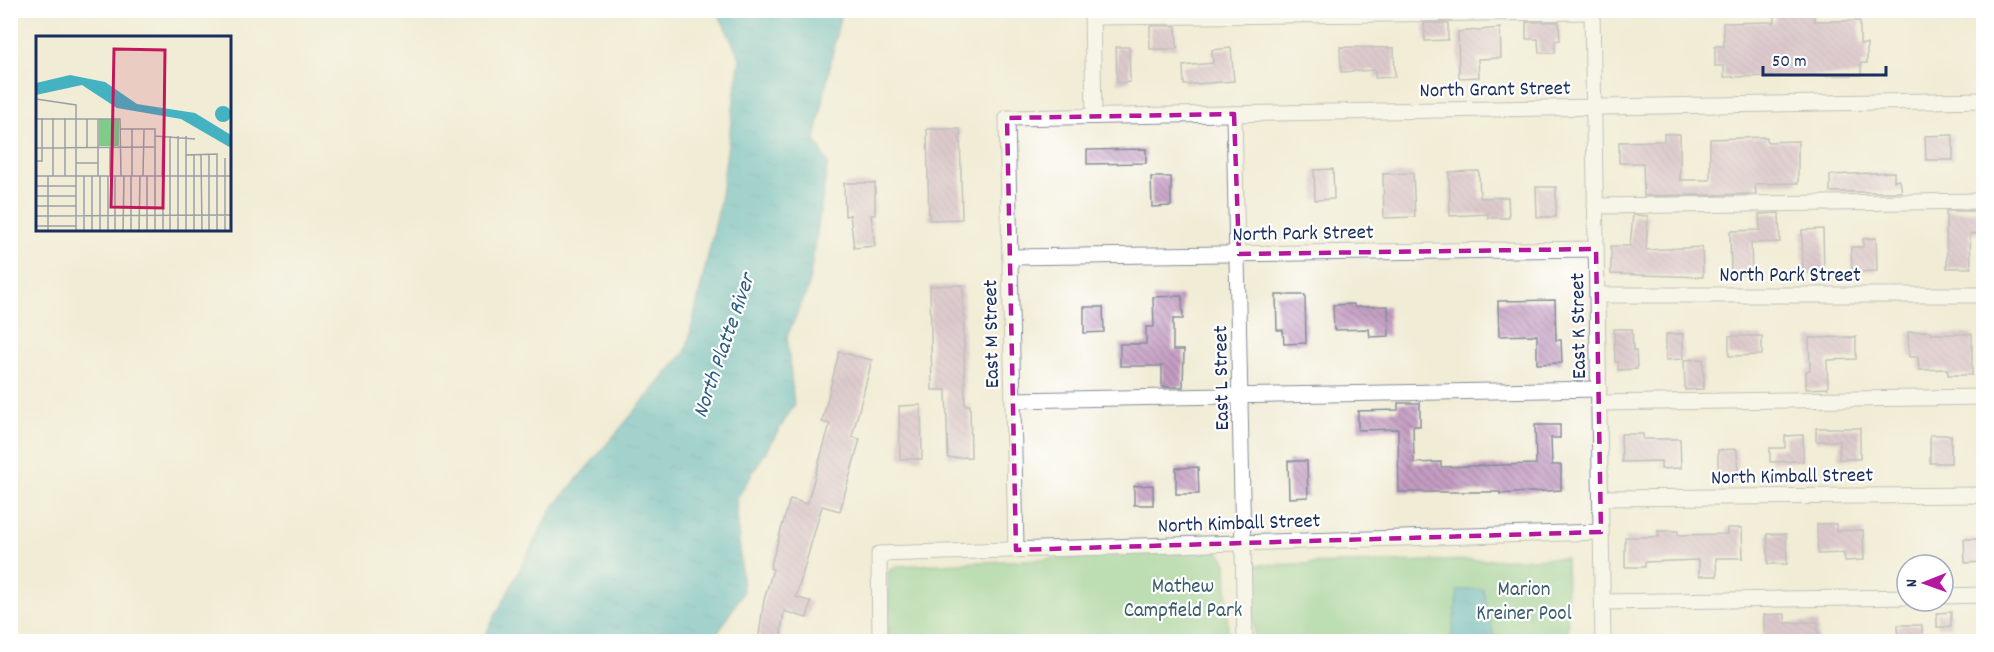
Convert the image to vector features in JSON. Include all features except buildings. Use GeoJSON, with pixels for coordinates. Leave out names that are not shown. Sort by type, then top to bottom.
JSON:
{"type":"FeatureCollection","features":[{"type":"Feature","properties":{"kind":"street"},"geometry":{"type":"LineString","coordinates":[[1094,116],[1092,14],[1592,11]]}},
{"type":"Feature","properties":{"kind":"street","name":"East K Street"},"geometry":{"type":"LineString","coordinates":[[1592,11],[1603,642]]}},
{"type":"Feature","properties":{"kind":"street","name":"North Grant Street"},"geometry":{"type":"LineString","coordinates":[[1007,118],[1983,100]]}},
{"type":"Feature","properties":{"kind":"street","name":"East L Street"},"geometry":{"type":"LineString","coordinates":[[1234,114],[1239,254],[1245,642]]}},
{"type":"Feature","properties":{"kind":"street","name":"East M Street"},"geometry":{"type":"LineString","coordinates":[[1007,118],[1016,550]]}},
{"type":"Feature","properties":{"kind":"street"},"geometry":{"type":"LineString","coordinates":[[1595,206],[1983,201]]}},
{"type":"Feature","properties":{"kind":"street","name":"North Park Street"},"geometry":{"type":"LineString","coordinates":[[1010,257],[1596,249]]}},
{"type":"Feature","properties":{"kind":"street","name":"North Park Street"},"geometry":{"type":"LineString","coordinates":[[1597,294],[1983,295]]}},
{"type":"Feature","properties":{"kind":"street"},"geometry":{"type":"LineString","coordinates":[[1013,400],[1241,396],[1983,397]]}},
{"type":"Feature","properties":{"kind":"street","name":"North Kimball Street"},"geometry":{"type":"LineString","coordinates":[[1601,498],[1983,495]]}},
{"type":"Feature","properties":{"kind":"street","name":"North Kimball Street"},"geometry":{"type":"LineString","coordinates":[[880,642],[879,554],[1601,532]]}},
{"type":"Feature","properties":{"kind":"street"},"geometry":{"type":"LineString","coordinates":[[1955,596],[1983,595]]}},
{"type":"Feature","properties":{"kind":"street"},"geometry":{"type":"LineString","coordinates":[[1603,602],[1895,597]]}},
{"type":"Feature","properties":{"kind":"highlighted area"},"geometry":{"type":"Polygon","coordinates":[[[1234,114],[1239,254],[1596,249],[1601,532],[1016,550],[1007,118],[1234,114]]]}},
{"type":"Feature","properties":{"kind":"green space","name":"Mathew Campfield Park"},"geometry":{"type":"Polygon","coordinates":[[[1218,551],[1226,563],[1228,641],[889,641],[888,572],[898,566],[1218,551]]]}},
{"type":"Feature","properties":{"kind":"green space","name":"Marion Kreiner Pool"},"geometry":{"type":"Polygon","coordinates":[[[1566,558],[1568,641],[1254,641],[1252,565],[1566,558]]]}},
{"type":"Feature","properties":{"kind":"water","name":"North Platte River"},"geometry":{"type":"Polygon","coordinates":[[[721,11],[841,11],[815,140],[828,163],[808,289],[787,336],[794,405],[736,500],[743,592],[713,641],[482,641],[551,510],[686,351],[719,208],[740,58],[720,17],[721,11]]]}},
{"type":"Feature","properties":{"kind":"water","name":"Marion Kreiner Pool"},"geometry":{"type":"Polygon","coordinates":[[[1483,589],[1495,641],[1451,641],[1458,590],[1483,589]]]}}]}
